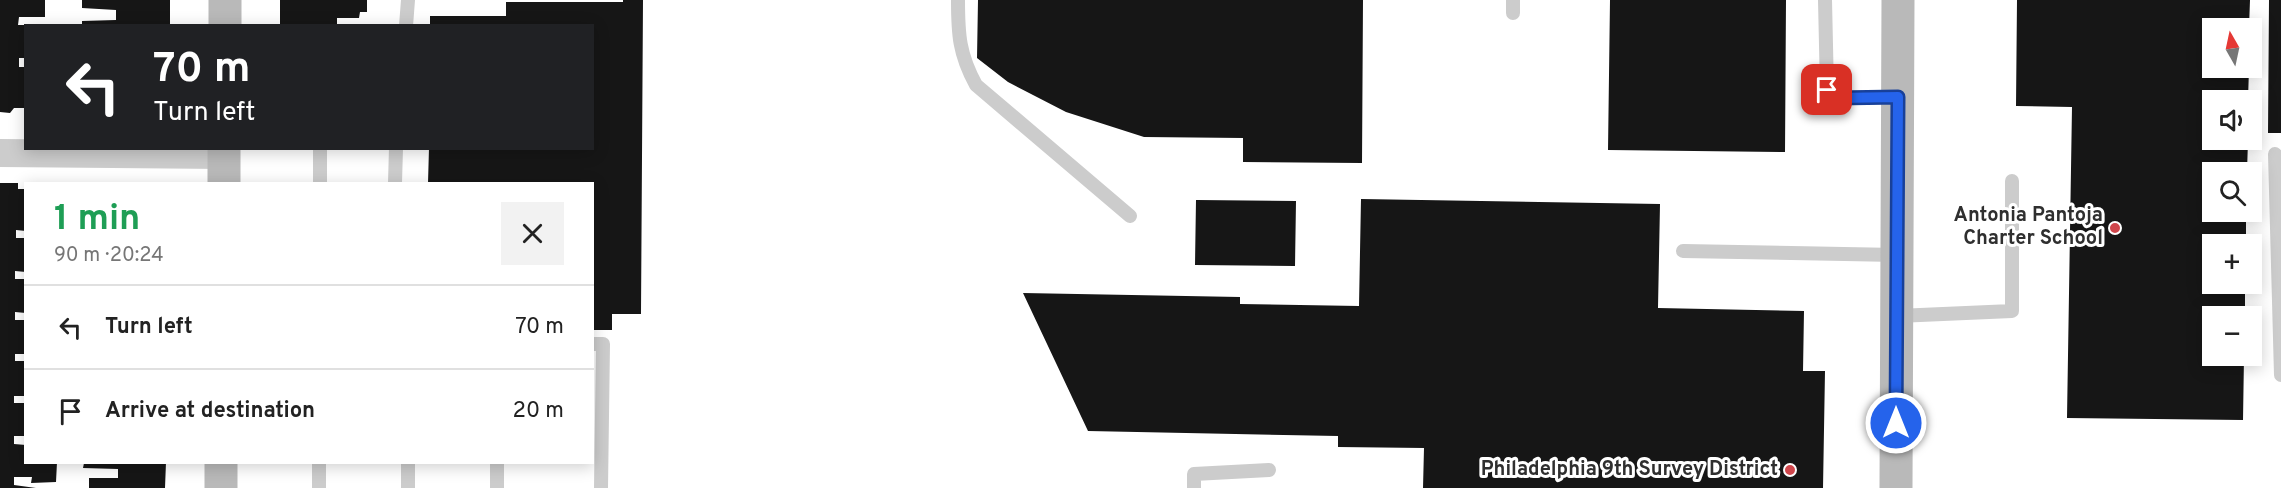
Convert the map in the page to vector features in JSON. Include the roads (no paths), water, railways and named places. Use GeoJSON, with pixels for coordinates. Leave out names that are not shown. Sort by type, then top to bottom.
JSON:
{"type":"FeatureCollection","features":[{"type":"Feature","properties":{"kind":"street"},"geometry":{"type":"LineString","coordinates":[[225,0],[225,24]]}},
{"type":"Feature","properties":{"kind":"street"},"geometry":{"type":"LineString","coordinates":[[1896,488],[1898,0]]}},
{"type":"Feature","properties":{"kind":"street"},"geometry":{"type":"LineString","coordinates":[[0,153],[224,162]]}},
{"type":"Feature","properties":{"kind":"street"},"geometry":{"type":"LineString","coordinates":[[220,488],[221,464]]}},
{"type":"Feature","properties":{"kind":"lane"},"geometry":{"type":"LineString","coordinates":[[406,24],[408,0]]}},
{"type":"Feature","properties":{"kind":"lane"},"geometry":{"type":"LineString","coordinates":[[958,0],[958,36],[963,61],[976,85],[1130,216]]}},
{"type":"Feature","properties":{"kind":"lane"},"geometry":{"type":"LineString","coordinates":[[1825,0],[1827,90],[1837,98],[1898,97]]}},
{"type":"Feature","properties":{"kind":"lane"},"geometry":{"type":"LineString","coordinates":[[320,182],[321,150]]}},
{"type":"Feature","properties":{"kind":"lane"},"geometry":{"type":"LineString","coordinates":[[395,182],[396,150]]}},
{"type":"Feature","properties":{"kind":"lane"},"geometry":{"type":"LineString","coordinates":[[2276,154],[2281,375]]}},
{"type":"Feature","properties":{"kind":"lane"},"geometry":{"type":"LineString","coordinates":[[1897,316],[2012,311],[2012,181]]}},
{"type":"Feature","properties":{"kind":"lane"},"geometry":{"type":"LineString","coordinates":[[1683,251],[1897,255]]}},
{"type":"Feature","properties":{"kind":"lane"},"geometry":{"type":"LineString","coordinates":[[594,344],[603,344],[602,488]]}},
{"type":"Feature","properties":{"kind":"lane"},"geometry":{"type":"LineString","coordinates":[[319,464],[319,488]]}},
{"type":"Feature","properties":{"kind":"lane"},"geometry":{"type":"LineString","coordinates":[[408,464],[408,488]]}},
{"type":"Feature","properties":{"kind":"lane"},"geometry":{"type":"LineString","coordinates":[[497,464],[497,488]]}},
{"type":"Feature","properties":{"kind":"lane"},"geometry":{"type":"LineString","coordinates":[[1194,488],[1194,474],[1269,470]]}},
{"type":"Feature","properties":{"kind":"place","name":"Antonia Pantoja Charter School"},"geometry":{"type":"Point","coordinates":[2115,228]}},
{"type":"Feature","properties":{"kind":"place","name":"Philadelphia 9th Survey District"},"geometry":{"type":"Point","coordinates":[1790,470]}}]}
